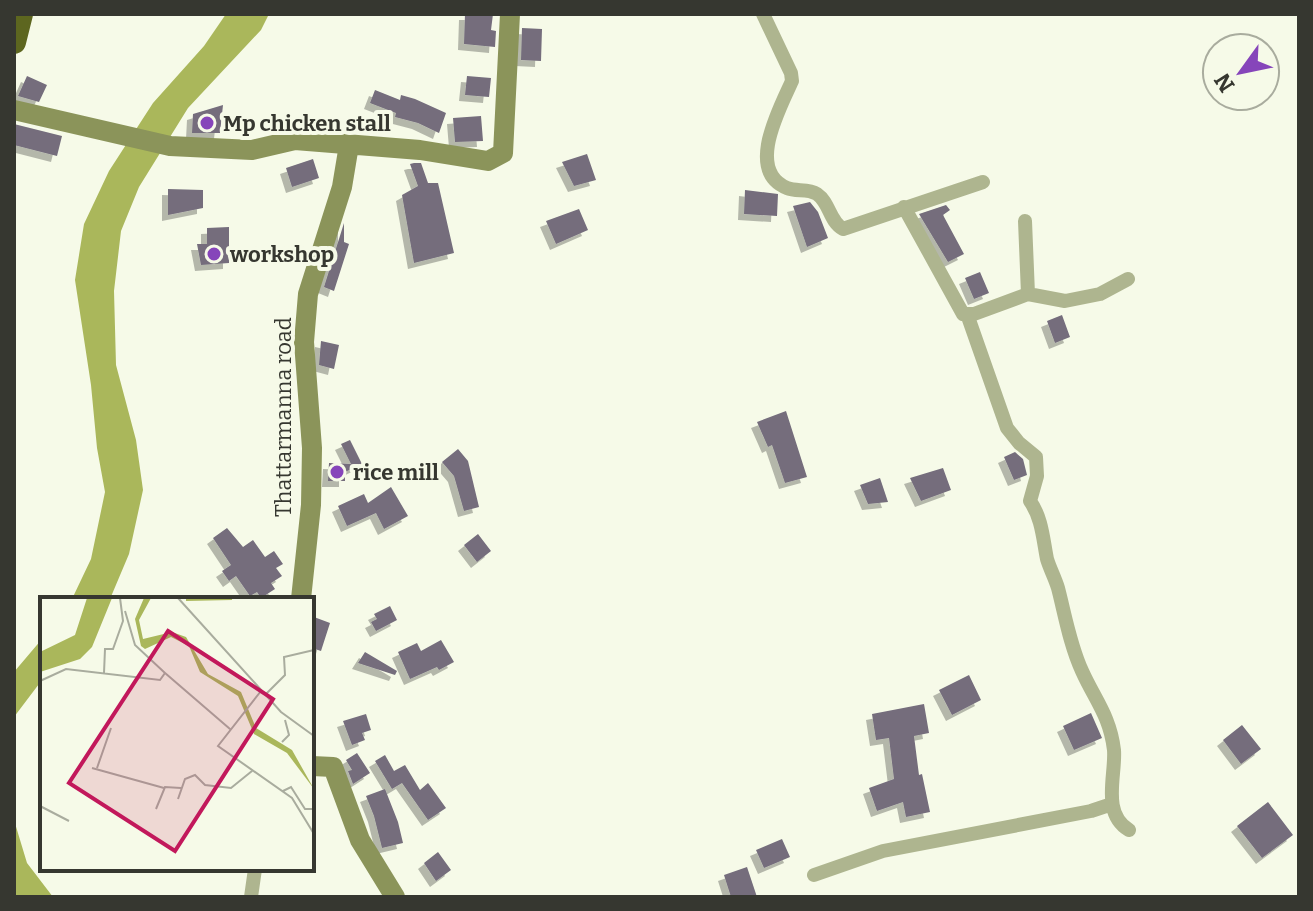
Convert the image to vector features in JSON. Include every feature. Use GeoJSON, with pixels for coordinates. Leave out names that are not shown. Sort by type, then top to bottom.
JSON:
{"type":"FeatureCollection","features":[{"type":"Feature","properties":{"kind":"highway"},"geometry":{"type":"LineString","coordinates":[[14,42],[21,14]]}},
{"type":"Feature","properties":{"kind":"main road"},"geometry":{"type":"LineString","coordinates":[[14,110],[170,146],[252,150],[295,140],[420,150],[488,161],[503,153],[510,14]]}},
{"type":"Feature","properties":{"kind":"main road","name":"Thattarmanna road"},"geometry":{"type":"LineString","coordinates":[[301,597],[311,505],[312,448],[304,342],[308,294],[342,187],[349,145]]}},
{"type":"Feature","properties":{"kind":"main road"},"geometry":{"type":"LineString","coordinates":[[314,766],[333,767],[360,840],[395,897]]}},
{"type":"Feature","properties":{"kind":"street"},"geometry":{"type":"LineString","coordinates":[[763,14],[791,73],[792,81],[771,127],[766,152],[771,174],[788,189],[818,194],[835,224],[843,229],[983,182]]}},
{"type":"Feature","properties":{"kind":"street"},"geometry":{"type":"LineString","coordinates":[[904,207],[963,314],[974,314],[1028,294],[1065,301],[1100,294],[1128,279]]}},
{"type":"Feature","properties":{"kind":"street"},"geometry":{"type":"LineString","coordinates":[[1025,221],[1028,294]]}},
{"type":"Feature","properties":{"kind":"street"},"geometry":{"type":"LineString","coordinates":[[967,314],[1007,428],[1036,457],[1037,476],[1030,501],[1038,513],[1048,564],[1057,584],[1082,671],[1111,728],[1114,758],[1112,804],[1121,825],[1129,830]]}},
{"type":"Feature","properties":{"kind":"street"},"geometry":{"type":"LineString","coordinates":[[814,875],[883,851],[1091,811],[1112,804]]}},
{"type":"Feature","properties":{"kind":"street"},"geometry":{"type":"LineString","coordinates":[[251,897],[255,871]]}},
{"type":"Feature","properties":{"kind":"shaded area"},"geometry":{"type":"Polygon","coordinates":[[[226,14],[269,14],[261,30],[188,108],[139,187],[121,231],[114,291],[116,365],[136,440],[143,490],[129,554],[111,597],[73,597],[91,559],[105,492],[75,280],[84,224],[109,171],[153,103],[204,46],[226,14]]]}},
{"type":"Feature","properties":{"kind":"shaded area"},"geometry":{"type":"Polygon","coordinates":[[[40,641],[40,683],[14,717],[14,672],[40,641]]]}},
{"type":"Feature","properties":{"kind":"shaded area"},"geometry":{"type":"Polygon","coordinates":[[[14,820],[27,863],[53,897],[14,897],[14,820]]]}},
{"type":"Feature","properties":{"kind":"building"},"geometry":{"type":"Polygon","coordinates":[[[465,14],[493,14],[491,30],[496,31],[495,47],[464,44],[465,14]]]}},
{"type":"Feature","properties":{"kind":"building"},"geometry":{"type":"Polygon","coordinates":[[[522,28],[542,29],[541,61],[521,60],[522,28]]]}},
{"type":"Feature","properties":{"kind":"building"},"geometry":{"type":"Polygon","coordinates":[[[27,76],[47,85],[39,102],[18,96],[27,76]]]}},
{"type":"Feature","properties":{"kind":"building"},"geometry":{"type":"Polygon","coordinates":[[[467,76],[491,78],[489,97],[465,95],[467,76]]]}},
{"type":"Feature","properties":{"kind":"building"},"geometry":{"type":"Polygon","coordinates":[[[375,90],[400,100],[401,95],[415,99],[446,113],[439,133],[395,117],[396,113],[370,103],[375,90]]]}},
{"type":"Feature","properties":{"kind":"building","name":"Mp chicken stall"},"geometry":{"type":"Polygon","coordinates":[[[223,105],[220,133],[192,133],[193,114],[223,105]]]}},
{"type":"Feature","properties":{"kind":"building"},"geometry":{"type":"Polygon","coordinates":[[[481,116],[483,141],[455,142],[453,118],[481,116]]]}},
{"type":"Feature","properties":{"kind":"building"},"geometry":{"type":"Polygon","coordinates":[[[14,124],[62,136],[57,156],[14,145],[14,124]]]}},
{"type":"Feature","properties":{"kind":"building"},"geometry":{"type":"Polygon","coordinates":[[[587,154],[596,180],[574,186],[562,162],[587,154]]]}},
{"type":"Feature","properties":{"kind":"building"},"geometry":{"type":"Polygon","coordinates":[[[313,159],[319,178],[292,187],[286,168],[313,159]]]}},
{"type":"Feature","properties":{"kind":"building"},"geometry":{"type":"Polygon","coordinates":[[[421,163],[428,183],[438,183],[454,253],[414,263],[402,195],[418,186],[410,164],[421,163]]]}},
{"type":"Feature","properties":{"kind":"building"},"geometry":{"type":"Polygon","coordinates":[[[168,189],[203,190],[203,208],[168,215],[168,189]]]}},
{"type":"Feature","properties":{"kind":"building"},"geometry":{"type":"Polygon","coordinates":[[[745,190],[778,194],[777,216],[744,214],[745,190]]]}},
{"type":"Feature","properties":{"kind":"building"},"geometry":{"type":"Polygon","coordinates":[[[810,202],[818,212],[828,238],[807,247],[793,206],[810,202]]]}},
{"type":"Feature","properties":{"kind":"building"},"geometry":{"type":"Polygon","coordinates":[[[946,205],[950,210],[943,215],[964,254],[948,262],[919,214],[946,205]]]}},
{"type":"Feature","properties":{"kind":"building"},"geometry":{"type":"Polygon","coordinates":[[[579,209],[588,230],[556,244],[546,221],[579,209]]]}},
{"type":"Feature","properties":{"kind":"building"},"geometry":{"type":"Polygon","coordinates":[[[344,223],[344,242],[349,244],[334,291],[324,287],[344,223]]]}},
{"type":"Feature","properties":{"kind":"building","name":"workshop"},"geometry":{"type":"Polygon","coordinates":[[[229,227],[229,263],[201,265],[197,244],[207,244],[207,228],[229,227]]]}},
{"type":"Feature","properties":{"kind":"building"},"geometry":{"type":"Polygon","coordinates":[[[980,272],[989,293],[974,299],[965,278],[980,272]]]}},
{"type":"Feature","properties":{"kind":"building"},"geometry":{"type":"Polygon","coordinates":[[[1062,315],[1070,337],[1055,343],[1047,321],[1062,315]]]}},
{"type":"Feature","properties":{"kind":"building"},"geometry":{"type":"Polygon","coordinates":[[[321,341],[339,345],[334,369],[319,365],[321,341]]]}},
{"type":"Feature","properties":{"kind":"building"},"geometry":{"type":"Polygon","coordinates":[[[786,411],[807,477],[785,483],[772,445],[768,447],[757,422],[786,411]]]}},
{"type":"Feature","properties":{"kind":"building"},"geometry":{"type":"Polygon","coordinates":[[[350,440],[362,464],[345,472],[345,481],[328,481],[329,463],[351,464],[341,444],[350,440]]]}},
{"type":"Feature","properties":{"kind":"building"},"geometry":{"type":"Polygon","coordinates":[[[458,449],[468,461],[479,507],[464,511],[454,476],[442,462],[458,449]]]}},
{"type":"Feature","properties":{"kind":"building"},"geometry":{"type":"Polygon","coordinates":[[[1015,452],[1023,459],[1027,475],[1014,480],[1004,457],[1015,452]]]}},
{"type":"Feature","properties":{"kind":"building"},"geometry":{"type":"Polygon","coordinates":[[[943,468],[951,490],[921,501],[910,478],[943,468]]]}},
{"type":"Feature","properties":{"kind":"building"},"geometry":{"type":"Polygon","coordinates":[[[880,478],[888,502],[868,504],[860,485],[880,478]]]}},
{"type":"Feature","properties":{"kind":"building"},"geometry":{"type":"Polygon","coordinates":[[[391,487],[408,516],[384,529],[376,513],[347,526],[338,506],[364,494],[368,503],[391,487]]]}},
{"type":"Feature","properties":{"kind":"building"},"geometry":{"type":"Polygon","coordinates":[[[227,528],[243,547],[253,540],[265,557],[274,551],[283,564],[276,568],[282,576],[271,583],[275,589],[263,597],[257,592],[250,596],[236,576],[229,581],[222,571],[231,565],[213,538],[227,528]]]}},
{"type":"Feature","properties":{"kind":"building"},"geometry":{"type":"Polygon","coordinates":[[[478,534],[491,551],[477,562],[464,545],[478,534]]]}},
{"type":"Feature","properties":{"kind":"building"},"geometry":{"type":"Polygon","coordinates":[[[390,606],[397,620],[376,631],[371,622],[377,619],[374,614],[390,606]]]}},
{"type":"Feature","properties":{"kind":"building"},"geometry":{"type":"Polygon","coordinates":[[[314,617],[330,623],[321,651],[314,649],[314,617]]]}},
{"type":"Feature","properties":{"kind":"building"},"geometry":{"type":"Polygon","coordinates":[[[441,640],[454,662],[410,679],[398,652],[417,643],[421,651],[441,640]]]}},
{"type":"Feature","properties":{"kind":"building"},"geometry":{"type":"Polygon","coordinates":[[[365,652],[397,671],[395,675],[358,663],[365,652]]]}},
{"type":"Feature","properties":{"kind":"building"},"geometry":{"type":"Polygon","coordinates":[[[969,675],[981,700],[952,715],[939,690],[969,675]]]}},
{"type":"Feature","properties":{"kind":"building"},"geometry":{"type":"Polygon","coordinates":[[[924,704],[929,733],[914,736],[919,775],[922,774],[930,812],[906,817],[903,802],[877,811],[869,788],[894,779],[889,738],[876,740],[872,714],[924,704]]]}},
{"type":"Feature","properties":{"kind":"building"},"geometry":{"type":"Polygon","coordinates":[[[1091,713],[1102,738],[1074,750],[1063,726],[1091,713]]]}},
{"type":"Feature","properties":{"kind":"building"},"geometry":{"type":"Polygon","coordinates":[[[366,714],[371,730],[362,733],[365,740],[352,745],[343,721],[366,714]]]}},
{"type":"Feature","properties":{"kind":"building"},"geometry":{"type":"Polygon","coordinates":[[[1242,725],[1261,749],[1241,764],[1223,740],[1242,725]]]}},
{"type":"Feature","properties":{"kind":"building"},"geometry":{"type":"Polygon","coordinates":[[[357,753],[370,773],[353,784],[348,771],[352,770],[346,760],[357,753]]]}},
{"type":"Feature","properties":{"kind":"building"},"geometry":{"type":"Polygon","coordinates":[[[385,755],[394,771],[405,765],[420,790],[428,783],[446,808],[428,820],[402,783],[392,789],[375,761],[385,755]]]}},
{"type":"Feature","properties":{"kind":"building"},"geometry":{"type":"Polygon","coordinates":[[[385,789],[403,843],[382,848],[366,796],[385,789]]]}},
{"type":"Feature","properties":{"kind":"building"},"geometry":{"type":"Polygon","coordinates":[[[1268,802],[1293,835],[1262,858],[1237,826],[1268,802]]]}},
{"type":"Feature","properties":{"kind":"building"},"geometry":{"type":"Polygon","coordinates":[[[782,839],[790,857],[764,868],[756,850],[782,839]]]}},
{"type":"Feature","properties":{"kind":"building"},"geometry":{"type":"Polygon","coordinates":[[[438,852],[451,870],[436,881],[424,863],[438,852]]]}},
{"type":"Feature","properties":{"kind":"building"},"geometry":{"type":"Polygon","coordinates":[[[747,867],[757,897],[731,897],[724,875],[747,867]]]}},
{"type":"Feature","properties":{"kind":"place","name":"Mp chicken stall"},"geometry":{"type":"Point","coordinates":[207,123]}},
{"type":"Feature","properties":{"kind":"place","name":"workshop"},"geometry":{"type":"Point","coordinates":[214,254]}},
{"type":"Feature","properties":{"kind":"place","name":"rice mill"},"geometry":{"type":"Point","coordinates":[337,472]}}]}
